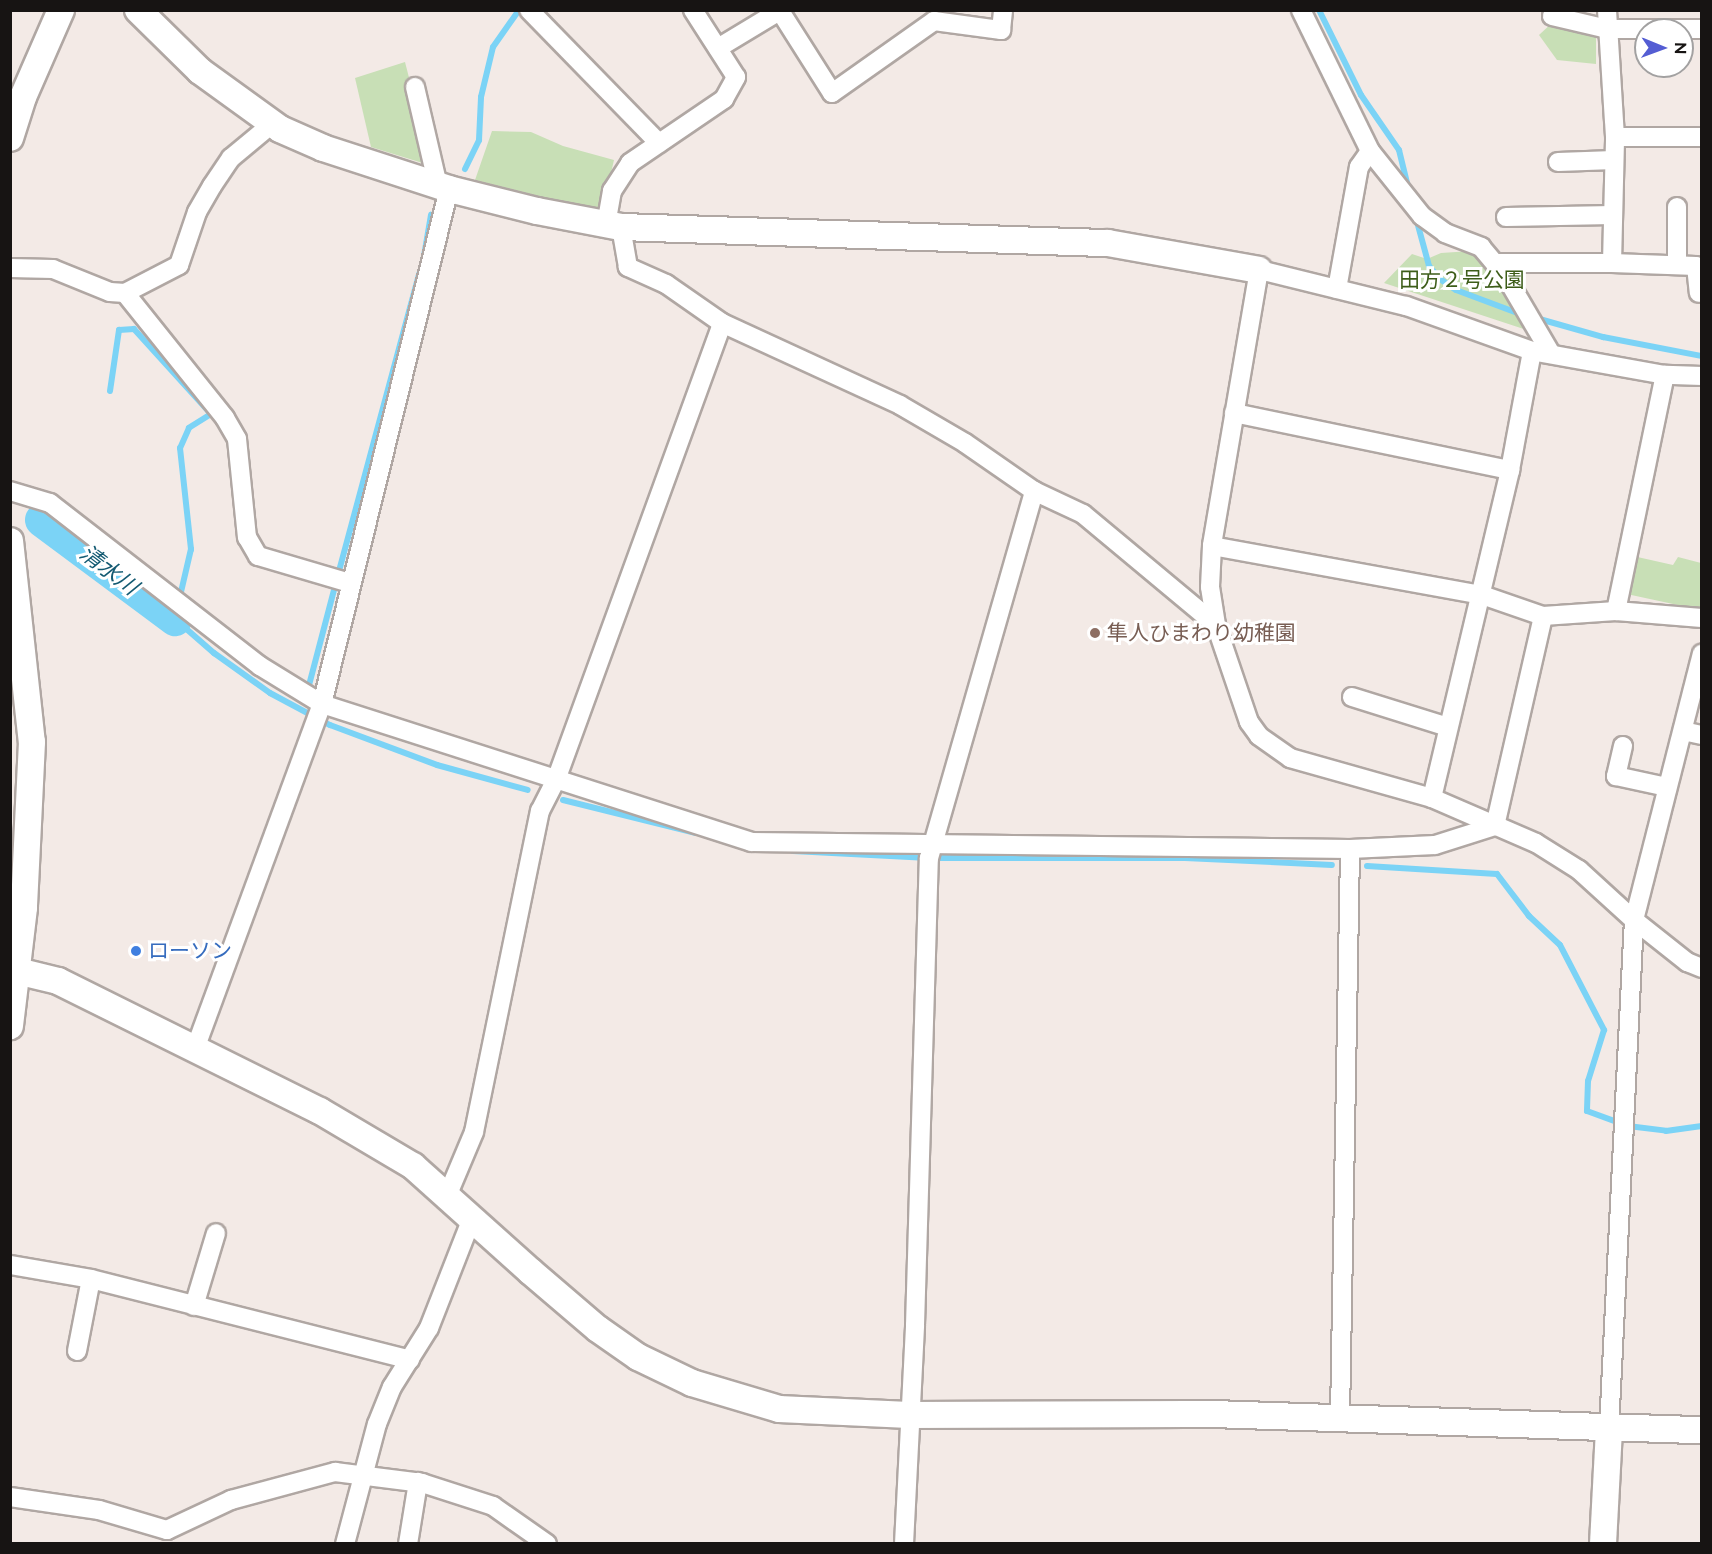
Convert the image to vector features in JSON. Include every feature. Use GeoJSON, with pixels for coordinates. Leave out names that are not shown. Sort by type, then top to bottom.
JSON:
{"type":"FeatureCollection","features":[{"type":"Feature","properties":{"kind":"street"},"geometry":{"type":"LineString","coordinates":[[12,130],[61,10]]}},
{"type":"Feature","properties":{"kind":"street"},"geometry":{"type":"LineString","coordinates":[[138,10],[200,71],[272,124],[323,148],[443,188],[614,226],[1108,243],[1259,270],[1406,306],[1541,352],[1665,375],[1701,376]]}},
{"type":"Feature","properties":{"kind":"street"},"geometry":{"type":"LineString","coordinates":[[529,10],[659,143]]}},
{"type":"Feature","properties":{"kind":"street"},"geometry":{"type":"LineString","coordinates":[[693,10],[736,77],[724,99],[630,163],[612,191],[614,226],[628,267],[666,284],[722,323],[900,405],[965,443],[1034,490],[1083,514],[1216,625]]}},
{"type":"Feature","properties":{"kind":"street"},"geometry":{"type":"LineString","coordinates":[[718,48],[780,11],[832,93],[934,21],[1001,30],[1004,10]]}},
{"type":"Feature","properties":{"kind":"street"},"geometry":{"type":"LineString","coordinates":[[1301,10],[1370,151],[1422,216],[1444,233],[1481,247],[1495,263],[1541,352],[1510,470],[1432,798]]}},
{"type":"Feature","properties":{"kind":"street"},"geometry":{"type":"LineString","coordinates":[[1552,16],[1701,29]]}},
{"type":"Feature","properties":{"kind":"street"},"geometry":{"type":"LineString","coordinates":[[1607,20],[1615,137],[1612,263]]}},
{"type":"Feature","properties":{"kind":"street"},"geometry":{"type":"LineString","coordinates":[[195,1049],[322,704],[443,188],[415,87]]}},
{"type":"Feature","properties":{"kind":"street"},"geometry":{"type":"LineString","coordinates":[[10,268],[54,269],[110,292],[125,293],[179,265],[197,212],[212,186],[231,158],[272,124]]}},
{"type":"Feature","properties":{"kind":"street"},"geometry":{"type":"LineString","coordinates":[[1615,137],[1701,137]]}},
{"type":"Feature","properties":{"kind":"street"},"geometry":{"type":"LineString","coordinates":[[1337,289],[1359,167],[1370,151]]}},
{"type":"Feature","properties":{"kind":"street"},"geometry":{"type":"LineString","coordinates":[[1558,162],[1614,160]]}},
{"type":"Feature","properties":{"kind":"street"},"geometry":{"type":"LineString","coordinates":[[1677,207],[1677,266]]}},
{"type":"Feature","properties":{"kind":"street"},"geometry":{"type":"LineString","coordinates":[[1506,217],[1613,215]]}},
{"type":"Feature","properties":{"kind":"street"},"geometry":{"type":"LineString","coordinates":[[1495,263],[1696,266],[1699,293]]}},
{"type":"Feature","properties":{"kind":"street"},"geometry":{"type":"LineString","coordinates":[[1259,270],[1212,546],[1210,587],[1216,625],[1249,722],[1259,736],[1290,758],[1432,798],[1536,843],[1580,870],[1634,920],[1701,968]]}},
{"type":"Feature","properties":{"kind":"street"},"geometry":{"type":"LineString","coordinates":[[125,293],[225,418],[237,439],[247,537],[258,556],[350,583]]}},
{"type":"Feature","properties":{"kind":"street"},"geometry":{"type":"LineString","coordinates":[[448,1194],[474,1132],[540,811],[556,780],[722,323]]}},
{"type":"Feature","properties":{"kind":"street"},"geometry":{"type":"LineString","coordinates":[[1616,611],[1665,375]]}},
{"type":"Feature","properties":{"kind":"street"},"geometry":{"type":"LineString","coordinates":[[1234,413],[1510,470]]}},
{"type":"Feature","properties":{"kind":"street"},"geometry":{"type":"LineString","coordinates":[[904,1544],[931,845],[1034,490]]}},
{"type":"Feature","properties":{"kind":"street"},"geometry":{"type":"LineString","coordinates":[[10,491],[50,503],[260,666],[322,704],[751,842],[1350,849],[1436,845],[1495,826]]}},
{"type":"Feature","properties":{"kind":"street"},"geometry":{"type":"LineString","coordinates":[[10,541],[32,742],[25,886],[14,971],[10,1026]]}},
{"type":"Feature","properties":{"kind":"street"},"geometry":{"type":"LineString","coordinates":[[1212,546],[1482,595],[1543,616],[1616,611],[1701,618]]}},
{"type":"Feature","properties":{"kind":"street"},"geometry":{"type":"LineString","coordinates":[[1495,826],[1543,616]]}},
{"type":"Feature","properties":{"kind":"street"},"geometry":{"type":"LineString","coordinates":[[1603,1544],[1634,920],[1701,654]]}},
{"type":"Feature","properties":{"kind":"street"},"geometry":{"type":"LineString","coordinates":[[1352,697],[1448,727]]}},
{"type":"Feature","properties":{"kind":"street"},"geometry":{"type":"LineString","coordinates":[[1683,731],[1701,735]]}},
{"type":"Feature","properties":{"kind":"street"},"geometry":{"type":"LineString","coordinates":[[1623,746],[1616,776],[1667,787]]}},
{"type":"Feature","properties":{"kind":"street"},"geometry":{"type":"LineString","coordinates":[[1340,1417],[1350,849]]}},
{"type":"Feature","properties":{"kind":"street"},"geometry":{"type":"LineString","coordinates":[[14,971],[58,981],[320,1111],[413,1166],[448,1194],[598,1329],[638,1357],[692,1383],[779,1409],[909,1414],[1063,1412],[1340,1417],[1609,1429],[1701,1430]]}},
{"type":"Feature","properties":{"kind":"street"},"geometry":{"type":"LineString","coordinates":[[345,1544],[362,1475],[392,1387],[429,1328],[472,1218]]}},
{"type":"Feature","properties":{"kind":"street"},"geometry":{"type":"LineString","coordinates":[[194,1306],[216,1233]]}},
{"type":"Feature","properties":{"kind":"street"},"geometry":{"type":"LineString","coordinates":[[10,1265],[91,1279],[410,1360]]}},
{"type":"Feature","properties":{"kind":"street"},"geometry":{"type":"LineString","coordinates":[[77,1351],[91,1279]]}},
{"type":"Feature","properties":{"kind":"street"},"geometry":{"type":"LineString","coordinates":[[10,1497],[99,1510],[166,1537],[231,1500],[335,1472],[418,1482],[493,1506],[524,1537],[547,1544]]}},
{"type":"Feature","properties":{"kind":"street"},"geometry":{"type":"LineString","coordinates":[[408,1544],[418,1482]]}},
{"type":"Feature","properties":{"kind":"green space"},"geometry":{"type":"Polygon","coordinates":[[[1553,22],[1580,25],[1596,36],[1596,64],[1557,60],[1539,35],[1553,22]]]}},
{"type":"Feature","properties":{"kind":"green space"},"geometry":{"type":"Polygon","coordinates":[[[405,62],[429,165],[371,147],[355,78],[405,62]]]}},
{"type":"Feature","properties":{"kind":"green space"},"geometry":{"type":"Polygon","coordinates":[[[492,131],[531,132],[563,146],[614,160],[602,212],[475,180],[492,131]]]}},
{"type":"Feature","properties":{"kind":"green space","name":"田方２号公園"},"geometry":{"type":"Polygon","coordinates":[[[1471,251],[1501,279],[1530,331],[1384,283],[1412,254],[1427,259],[1441,253],[1471,251]]]}},
{"type":"Feature","properties":{"kind":"green space"},"geometry":{"type":"Polygon","coordinates":[[[1633,556],[1673,565],[1678,557],[1701,563],[1701,610],[1622,593],[1633,556]]]}},
{"type":"Feature","properties":{"kind":"waterway"},"geometry":{"type":"LineString","coordinates":[[465,169],[479,140],[481,97],[493,47],[519,10]]}},
{"type":"Feature","properties":{"kind":"waterway"},"geometry":{"type":"LineString","coordinates":[[1319,10],[1361,95],[1399,150],[1409,191]]}},
{"type":"Feature","properties":{"kind":"waterway"},"geometry":{"type":"LineString","coordinates":[[424,256],[431,215]]}},
{"type":"Feature","properties":{"kind":"waterway"},"geometry":{"type":"LineString","coordinates":[[1416,218],[1429,266],[1440,279],[1456,290],[1523,315]]}},
{"type":"Feature","properties":{"kind":"waterway"},"geometry":{"type":"LineString","coordinates":[[339,571],[419,274]]}},
{"type":"Feature","properties":{"kind":"waterway"},"geometry":{"type":"LineString","coordinates":[[1536,318],[1603,337],[1702,356]]}},
{"type":"Feature","properties":{"kind":"waterway"},"geometry":{"type":"LineString","coordinates":[[110,391],[119,330],[134,329],[211,414],[189,428],[180,448],[191,549],[181,592]]}},
{"type":"Feature","properties":{"kind":"waterway","name":"清水川"},"geometry":{"type":"LineString","coordinates":[[42,520],[175,619]]}},
{"type":"Feature","properties":{"kind":"waterway"},"geometry":{"type":"LineString","coordinates":[[308,689],[335,586]]}},
{"type":"Feature","properties":{"kind":"waterway"},"geometry":{"type":"LineString","coordinates":[[176,616],[175,619],[214,653],[270,693],[330,725],[437,765],[528,790]]}},
{"type":"Feature","properties":{"kind":"waterway"},"geometry":{"type":"LineString","coordinates":[[563,800],[695,833]]}},
{"type":"Feature","properties":{"kind":"waterway"},"geometry":{"type":"LineString","coordinates":[[793,851],[929,858],[1185,858],[1332,865]]}},
{"type":"Feature","properties":{"kind":"waterway"},"geometry":{"type":"LineString","coordinates":[[1367,866],[1497,874],[1529,916],[1560,945],[1604,1030],[1588,1081],[1587,1111],[1628,1126],[1666,1131],[1702,1126]]}},
{"type":"Feature","properties":{"kind":"place","name":"隼人ひまわり幼稚園"},"geometry":{"type":"Point","coordinates":[1095,633]}},
{"type":"Feature","properties":{"kind":"place","name":"ローソン"},"geometry":{"type":"Point","coordinates":[136,951]}}]}
